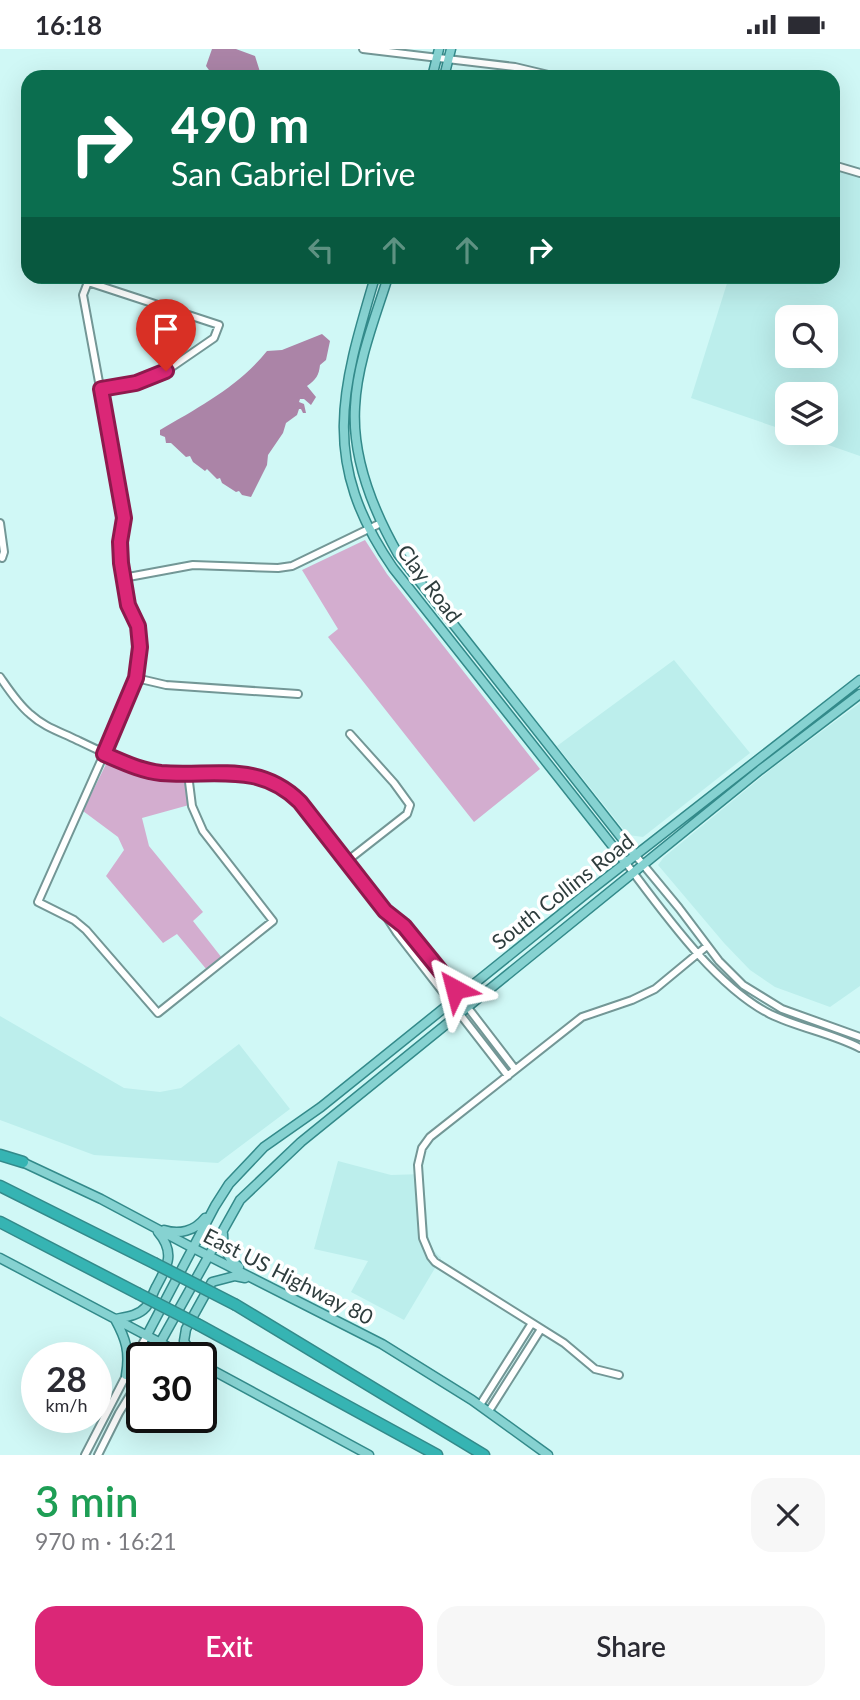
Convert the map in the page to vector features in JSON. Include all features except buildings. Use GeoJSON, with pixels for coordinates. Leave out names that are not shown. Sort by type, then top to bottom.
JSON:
{"type":"FeatureCollection","features":[{"type":"Feature","properties":{"kind":"highway"},"geometry":{"type":"LineString","coordinates":[[0,1154],[23,1161]]}},
{"type":"Feature","properties":{"kind":"highway"},"geometry":{"type":"LineString","coordinates":[[0,1186],[236,1305],[484,1455]]}},
{"type":"Feature","properties":{"kind":"highway"},"geometry":{"type":"LineString","coordinates":[[0,1222],[199,1325],[437,1455]]}},
{"type":"Feature","properties":{"kind":"main road"},"geometry":{"type":"LineString","coordinates":[[434,70],[438,53]]}},
{"type":"Feature","properties":{"kind":"main road","name":"Clay Road"},"geometry":{"type":"LineString","coordinates":[[373,284],[353,352],[346,389],[343,428],[348,468],[369,529],[394,568],[626,863]]}},
{"type":"Feature","properties":{"kind":"main road","name":"Clay Road"},"geometry":{"type":"LineString","coordinates":[[385,284],[362,364],[355,407],[358,448],[366,486],[381,523],[398,554],[636,856]]}},
{"type":"Feature","properties":{"kind":"main road","name":"South Collins Road"},"geometry":{"type":"LineString","coordinates":[[758,767],[860,680]]}},
{"type":"Feature","properties":{"kind":"main road","name":"South Collins Road"},"geometry":{"type":"LineString","coordinates":[[147,1335],[215,1206],[229,1184],[264,1147],[321,1107],[626,863],[860,694]]}},
{"type":"Feature","properties":{"kind":"main road","name":"South Collins Road"},"geometry":{"type":"LineString","coordinates":[[161,1342],[240,1200],[271,1169],[634,873],[750,773]]}},
{"type":"Feature","properties":{"kind":"main road"},"geometry":{"type":"LineString","coordinates":[[321,1107],[330,1119]]}},
{"type":"Feature","properties":{"kind":"main road","name":"East US Highway 80"},"geometry":{"type":"LineString","coordinates":[[23,1161],[382,1344],[489,1411],[548,1455]]}},
{"type":"Feature","properties":{"kind":"main road"},"geometry":{"type":"LineString","coordinates":[[154,1227],[169,1232],[185,1232],[201,1224],[215,1206]]}},
{"type":"Feature","properties":{"kind":"main road"},"geometry":{"type":"LineString","coordinates":[[115,1319],[131,1316],[146,1307],[167,1266],[169,1253],[165,1241],[154,1227]]}},
{"type":"Feature","properties":{"kind":"main road"},"geometry":{"type":"LineString","coordinates":[[223,1231],[223,1245],[232,1262],[258,1281]]}},
{"type":"Feature","properties":{"kind":"main road"},"geometry":{"type":"LineString","coordinates":[[0,1258],[158,1342]]}},
{"type":"Feature","properties":{"kind":"main road"},"geometry":{"type":"LineString","coordinates":[[184,1342],[186,1329],[212,1282],[235,1276],[258,1281]]}},
{"type":"Feature","properties":{"kind":"main road"},"geometry":{"type":"LineString","coordinates":[[115,1319],[126,1342]]}},
{"type":"Feature","properties":{"kind":"main road"},"geometry":{"type":"LineString","coordinates":[[217,1373],[369,1455]]}},
{"type":"Feature","properties":{"kind":"street"},"geometry":{"type":"LineString","coordinates":[[363,49],[450,54],[528,70]]}},
{"type":"Feature","properties":{"kind":"street"},"geometry":{"type":"LineString","coordinates":[[840,167],[860,173]]}},
{"type":"Feature","properties":{"kind":"street"},"geometry":{"type":"LineString","coordinates":[[87,284],[83,295],[124,518],[120,542],[123,578],[128,605],[138,626],[140,647],[136,678],[38,902],[74,920],[86,930],[158,1013],[273,921],[203,831],[192,806],[188,774]]}},
{"type":"Feature","properties":{"kind":"street"},"geometry":{"type":"LineString","coordinates":[[94,284],[219,325],[214,338],[166,371],[136,383],[101,389]]}},
{"type":"Feature","properties":{"kind":"street"},"geometry":{"type":"LineString","coordinates":[[0,523],[4,552],[2,558]]}},
{"type":"Feature","properties":{"kind":"street"},"geometry":{"type":"LineString","coordinates":[[123,578],[193,565],[278,568],[292,566],[381,523]]}},
{"type":"Feature","properties":{"kind":"street"},"geometry":{"type":"LineString","coordinates":[[0,677],[14,697],[46,726],[104,754],[147,771],[237,773],[271,781],[300,802],[508,1076]]}},
{"type":"Feature","properties":{"kind":"street"},"geometry":{"type":"LineString","coordinates":[[136,678],[166,685],[298,694]]}},
{"type":"Feature","properties":{"kind":"street"},"geometry":{"type":"LineString","coordinates":[[347,861],[407,814],[410,805],[350,734]]}},
{"type":"Feature","properties":{"kind":"street"},"geometry":{"type":"LineString","coordinates":[[636,856],[731,974],[755,994],[782,1009],[860,1037]]}},
{"type":"Feature","properties":{"kind":"street"},"geometry":{"type":"LineString","coordinates":[[626,863],[698,953],[725,982],[748,1001],[782,1020],[860,1048]]}},
{"type":"Feature","properties":{"kind":"street"},"geometry":{"type":"LineString","coordinates":[[385,911],[404,926],[515,1069]]}},
{"type":"Feature","properties":{"kind":"street"},"geometry":{"type":"LineString","coordinates":[[619,1375],[595,1369],[564,1343],[435,1262],[423,1238],[418,1164],[422,1148],[430,1137],[582,1017],[655,989],[707,946]]}},
{"type":"Feature","properties":{"kind":"street"},"geometry":{"type":"LineString","coordinates":[[418,960],[426,953]]}},
{"type":"Feature","properties":{"kind":"street"},"geometry":{"type":"LineString","coordinates":[[811,1030],[815,1020]]}},
{"type":"Feature","properties":{"kind":"street"},"geometry":{"type":"LineString","coordinates":[[480,1405],[532,1323]]}},
{"type":"Feature","properties":{"kind":"street"},"geometry":{"type":"LineString","coordinates":[[489,1411],[541,1329]]}},
{"type":"Feature","properties":{"kind":"street"},"geometry":{"type":"LineString","coordinates":[[143,1342],[147,1335]]}},
{"type":"Feature","properties":{"kind":"street"},"geometry":{"type":"LineString","coordinates":[[85,1455],[126,1375]]}},
{"type":"Feature","properties":{"kind":"street"},"geometry":{"type":"LineString","coordinates":[[98,1455],[126,1404]]}},
{"type":"Feature","properties":{"kind":"shaded area"},"geometry":{"type":"Polygon","coordinates":[[[212,49],[236,49],[255,56],[259,70],[209,70],[206,66],[212,49]]]}},
{"type":"Feature","properties":{"kind":"shaded area"},"geometry":{"type":"Polygon","coordinates":[[[840,169],[860,175],[860,456],[828,445],[838,445],[838,382],[775,382],[775,427],[691,398],[727,284],[840,284],[840,169]]]}},
{"type":"Feature","properties":{"kind":"shaded area"},"geometry":{"type":"Polygon","coordinates":[[[322,334],[330,341],[326,360],[320,365],[315,379],[307,386],[316,397],[311,405],[300,399],[299,402],[304,404],[306,413],[299,409],[297,415],[286,423],[283,433],[268,455],[267,465],[251,497],[242,495],[222,483],[220,478],[217,479],[207,469],[205,471],[193,462],[190,456],[186,457],[171,443],[166,443],[165,437],[160,435],[160,430],[231,386],[267,351],[282,350],[322,334]]]}},
{"type":"Feature","properties":{"kind":"shaded area"},"geometry":{"type":"Polygon","coordinates":[[[365,540],[387,574],[540,769],[474,822],[328,637],[338,629],[302,570],[365,540]]]}},
{"type":"Feature","properties":{"kind":"shaded area"},"geometry":{"type":"Polygon","coordinates":[[[674,660],[750,753],[643,837],[628,835],[557,746],[674,660]]]}},
{"type":"Feature","properties":{"kind":"shaded area"},"geometry":{"type":"Polygon","coordinates":[[[860,703],[860,986],[830,1007],[775,987],[750,970],[658,865],[664,857],[775,766],[860,703]]]}},
{"type":"Feature","properties":{"kind":"shaded area"},"geometry":{"type":"Polygon","coordinates":[[[107,762],[144,775],[182,778],[185,781],[189,805],[142,818],[149,846],[203,912],[193,921],[222,958],[207,970],[177,934],[163,943],[106,876],[124,850],[118,837],[83,811],[107,762]]]}},
{"type":"Feature","properties":{"kind":"shaded area"},"geometry":{"type":"Polygon","coordinates":[[[0,1016],[124,1088],[160,1092],[181,1088],[239,1044],[290,1109],[218,1163],[94,1155],[0,1120],[0,1016]]]}},
{"type":"Feature","properties":{"kind":"shaded area"},"geometry":{"type":"Polygon","coordinates":[[[338,1161],[391,1175],[423,1174],[429,1240],[441,1258],[404,1320],[351,1292],[368,1261],[314,1249],[338,1161]]]}},
{"type":"Feature","properties":{"kind":"route"},"geometry":{"type":"LineString","coordinates":[[166,371],[136,383],[101,389],[124,518],[120,542],[121,563],[128,605],[138,626],[140,647],[136,678],[104,754],[147,771],[247,774],[283,787],[300,802],[385,911],[404,926],[455,989]]}}]}
